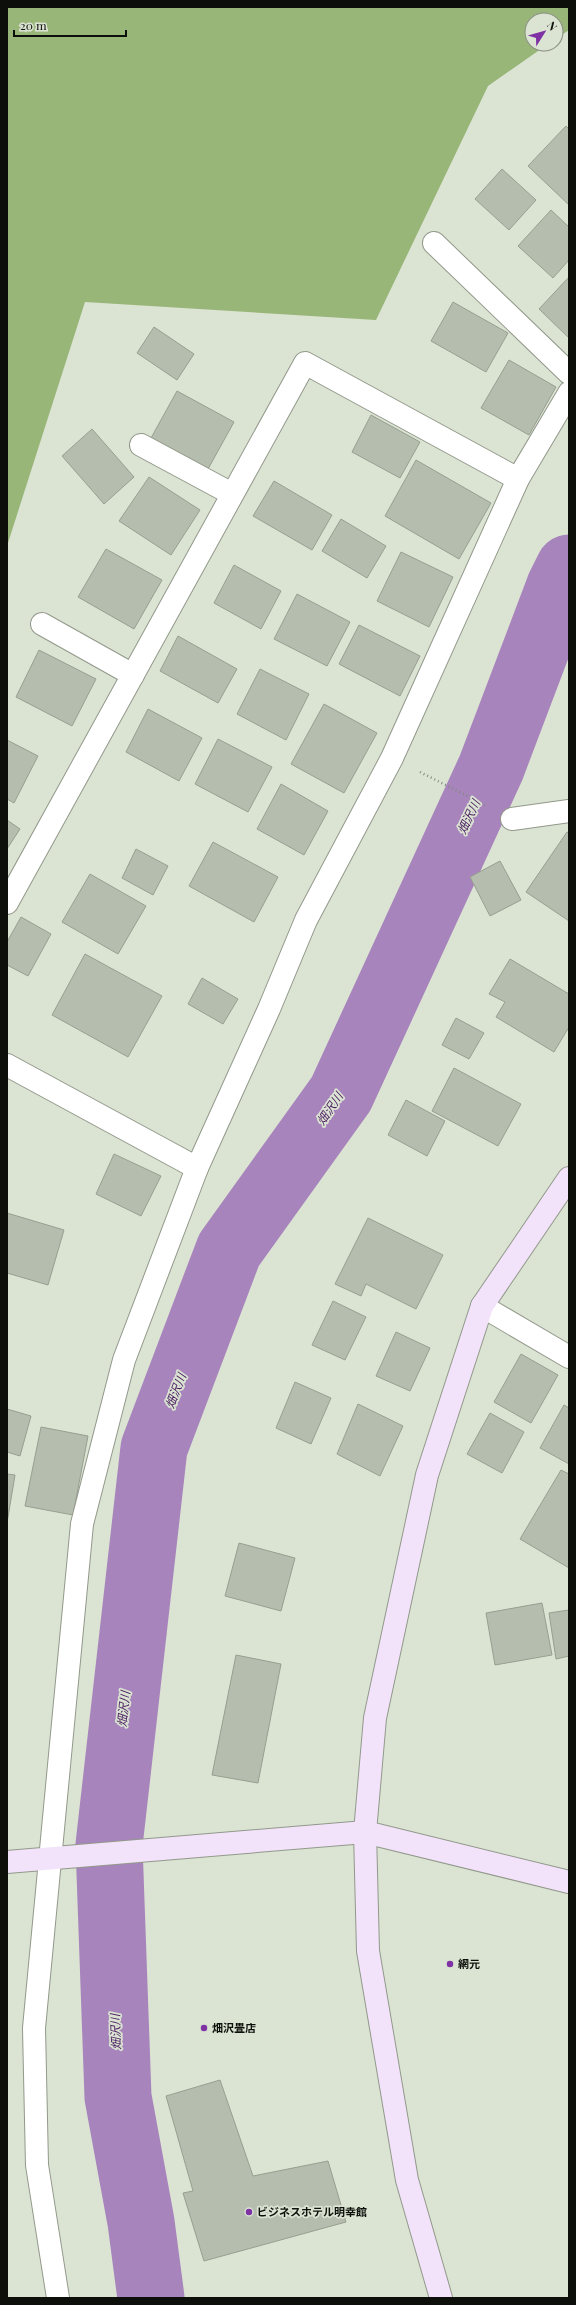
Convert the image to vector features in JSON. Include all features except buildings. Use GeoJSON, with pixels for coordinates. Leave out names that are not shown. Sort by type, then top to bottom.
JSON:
{"type":"FeatureCollection","features":[{"type":"Feature","properties":{"kind":"street"},"geometry":{"type":"LineString","coordinates":[[434,243],[569,373]]}},
{"type":"Feature","properties":{"kind":"street"},"geometry":{"type":"LineString","coordinates":[[7,903],[305,363],[518,479]]}},
{"type":"Feature","properties":{"kind":"street"},"geometry":{"type":"LineString","coordinates":[[58,2298],[37,2165],[34,2036],[82,1524],[124,1360],[197,1168],[269,1009],[306,920],[392,758],[518,479],[569,393]]}},
{"type":"Feature","properties":{"kind":"street"},"geometry":{"type":"LineString","coordinates":[[141,445],[232,494]]}},
{"type":"Feature","properties":{"kind":"street"},"geometry":{"type":"LineString","coordinates":[[42,624],[133,675]]}},
{"type":"Feature","properties":{"kind":"street"},"geometry":{"type":"LineString","coordinates":[[512,819],[569,811]]}},
{"type":"Feature","properties":{"kind":"street"},"geometry":{"type":"LineString","coordinates":[[7,1065],[197,1168]]}},
{"type":"Feature","properties":{"kind":"street"},"geometry":{"type":"LineString","coordinates":[[441,2298],[407,2180],[368,1950],[365,1832],[375,1718],[427,1475],[482,1306],[569,1178]]}},
{"type":"Feature","properties":{"kind":"street"},"geometry":{"type":"LineString","coordinates":[[482,1306],[569,1358]]}},
{"type":"Feature","properties":{"kind":"street"},"geometry":{"type":"LineString","coordinates":[[7,1862],[365,1832],[569,1882]]}},
{"type":"Feature","properties":{"kind":"path"},"geometry":{"type":"LineString","coordinates":[[392,758],[512,819]]}},
{"type":"Feature","properties":{"kind":"green space"},"geometry":{"type":"Polygon","coordinates":[[[7,7],[569,7],[569,30],[564,33],[564,12],[524,12],[524,52],[537,52],[488,86],[376,320],[85,302],[7,546],[7,7]]]}},
{"type":"Feature","properties":{"kind":"waterway","name":"畑沢川"},"geometry":{"type":"LineString","coordinates":[[151,2298],[141,2222],[118,2097],[109,1845],[154,1448],[229,1250],[341,1094],[491,768],[560,586],[569,568]]}},
{"type":"Feature","properties":{"kind":"place","name":"網元"},"geometry":{"type":"Point","coordinates":[450,1964]}},
{"type":"Feature","properties":{"kind":"place","name":"畑沢畳店"},"geometry":{"type":"Point","coordinates":[204,2028]}},
{"type":"Feature","properties":{"kind":"place","name":"ビジネスホテル明幸館"},"geometry":{"type":"Point","coordinates":[249,2212]}}]}
